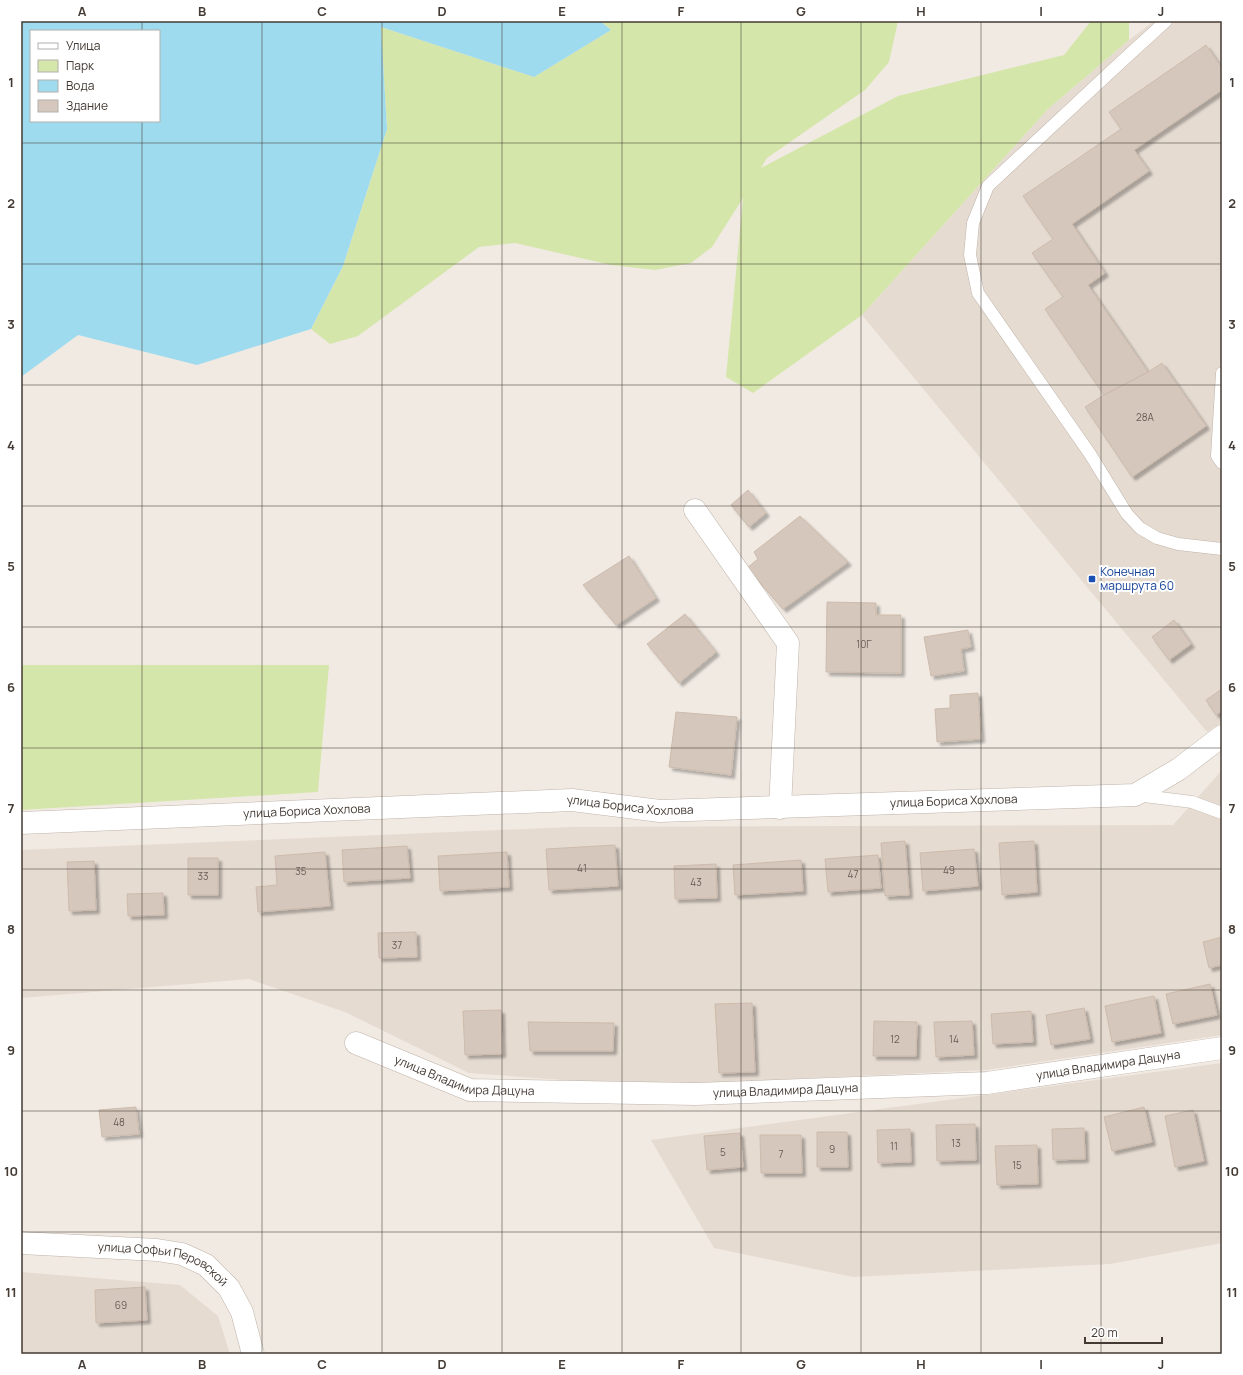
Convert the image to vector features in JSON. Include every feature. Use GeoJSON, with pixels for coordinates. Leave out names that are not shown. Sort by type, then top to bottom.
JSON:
{"type":"FeatureCollection","features":[{"type":"Feature","properties":{"kind":"street"},"geometry":{"type":"LineString","coordinates":[[694,510],[788,643],[780,808]]}},
{"type":"Feature","properties":{"kind":"street","name":"улица Бориса Хохлова"},"geometry":{"type":"LineString","coordinates":[[21,823],[572,800],[660,811],[1135,795],[1179,769],[1222,736]]}},
{"type":"Feature","properties":{"kind":"street","name":"улица Владимира Дацуна"},"geometry":{"type":"LineString","coordinates":[[356,1043],[470,1090],[696,1094],[986,1083],[1222,1048]]}},
{"type":"Feature","properties":{"kind":"street","name":"улица Софьи Перовской"},"geometry":{"type":"LineString","coordinates":[[21,1243],[157,1250],[182,1254],[206,1265],[229,1288],[242,1312],[253,1354]]}},
{"type":"Feature","properties":{"kind":"lane"},"geometry":{"type":"LineString","coordinates":[[1166,21],[988,186],[973,223],[970,255],[978,293],[1090,454],[1127,514],[1140,528],[1157,538],[1178,544],[1222,549]]}},
{"type":"Feature","properties":{"kind":"lane"},"geometry":{"type":"LineString","coordinates":[[1222,373],[1218,456],[1222,463]]}},
{"type":"Feature","properties":{"kind":"lane"},"geometry":{"type":"LineString","coordinates":[[1135,795],[1192,802],[1222,813]]}},
{"type":"Feature","properties":{"kind":"shaded area"},"geometry":{"type":"Polygon","coordinates":[[[1154,21],[1222,21],[1222,722],[1207,732],[862,315],[1048,109],[1129,40],[1154,21]]]}},
{"type":"Feature","properties":{"kind":"shaded area"},"geometry":{"type":"Polygon","coordinates":[[[1222,770],[1222,1035],[986,1070],[644,1086],[469,1073],[345,1012],[249,979],[21,998],[21,850],[571,827],[1173,825],[1222,770]]]}},
{"type":"Feature","properties":{"kind":"shaded area"},"geometry":{"type":"Polygon","coordinates":[[[1222,1063],[1222,1243],[1110,1264],[853,1277],[714,1248],[651,1140],[1222,1063]]]}},
{"type":"Feature","properties":{"kind":"shaded area"},"geometry":{"type":"Polygon","coordinates":[[[21,1272],[180,1285],[218,1316],[230,1354],[21,1354],[21,1272]]]}},
{"type":"Feature","properties":{"kind":"green space"},"geometry":{"type":"Polygon","coordinates":[[[600,21],[898,21],[889,62],[865,90],[767,158],[761,168],[898,96],[1064,55],[1091,21],[1129,21],[1129,40],[1048,109],[862,315],[753,393],[726,377],[743,198],[712,247],[691,263],[655,270],[611,265],[515,243],[479,247],[358,336],[330,344],[311,329],[343,266],[387,129],[381,27],[534,77],[611,30],[600,21]]]}},
{"type":"Feature","properties":{"kind":"green space"},"geometry":{"type":"Polygon","coordinates":[[[21,665],[329,665],[318,792],[21,810],[21,665]]]}},
{"type":"Feature","properties":{"kind":"water"},"geometry":{"type":"Polygon","coordinates":[[[21,21],[600,21],[611,30],[534,77],[381,27],[387,129],[343,266],[311,329],[197,365],[78,335],[21,377],[21,21]]]}},
{"type":"Feature","properties":{"kind":"building"},"geometry":{"type":"Polygon","coordinates":[[[1206,45],[1222,68],[1222,90],[1134,150],[1149,171],[1072,224],[1105,273],[1088,285],[1148,372],[1104,395],[1045,309],[1063,297],[1032,253],[1053,239],[1023,196],[1121,129],[1109,112],[1206,45]]]}},
{"type":"Feature","properties":{"kind":"building"},"geometry":{"type":"Polygon","coordinates":[[[1162,363],[1206,426],[1132,477],[1085,407],[1162,363]]]}},
{"type":"Feature","properties":{"kind":"building"},"geometry":{"type":"Polygon","coordinates":[[[748,490],[766,513],[749,527],[731,505],[748,490]]]}},
{"type":"Feature","properties":{"kind":"building"},"geometry":{"type":"Polygon","coordinates":[[[800,516],[848,562],[783,609],[747,568],[758,559],[754,552],[800,516]]]}},
{"type":"Feature","properties":{"kind":"building"},"geometry":{"type":"Polygon","coordinates":[[[629,556],[656,598],[616,625],[583,585],[629,556]]]}},
{"type":"Feature","properties":{"kind":"building"},"geometry":{"type":"Polygon","coordinates":[[[827,602],[876,603],[876,615],[901,615],[901,673],[826,672],[827,602]]]}},
{"type":"Feature","properties":{"kind":"building"},"geometry":{"type":"Polygon","coordinates":[[[685,614],[716,652],[679,683],[647,644],[685,614]]]}},
{"type":"Feature","properties":{"kind":"building"},"geometry":{"type":"Polygon","coordinates":[[[1174,620],[1191,644],[1169,660],[1152,637],[1174,620]]]}},
{"type":"Feature","properties":{"kind":"building"},"geometry":{"type":"Polygon","coordinates":[[[968,630],[971,647],[961,649],[964,671],[931,676],[924,637],[968,630]]]}},
{"type":"Feature","properties":{"kind":"building"},"geometry":{"type":"Polygon","coordinates":[[[1222,689],[1222,711],[1216,715],[1206,700],[1222,689]]]}},
{"type":"Feature","properties":{"kind":"building"},"geometry":{"type":"Polygon","coordinates":[[[978,693],[981,739],[937,742],[935,709],[950,708],[950,695],[978,693]]]}},
{"type":"Feature","properties":{"kind":"building"},"geometry":{"type":"Polygon","coordinates":[[[676,712],[737,717],[731,775],[669,767],[676,712]]]}},
{"type":"Feature","properties":{"kind":"building"},"geometry":{"type":"Polygon","coordinates":[[[905,841],[909,895],[885,896],[881,843],[905,841]]]}},
{"type":"Feature","properties":{"kind":"building"},"geometry":{"type":"Polygon","coordinates":[[[1034,841],[1037,892],[1002,895],[999,843],[1034,841]]]}},
{"type":"Feature","properties":{"kind":"building"},"geometry":{"type":"Polygon","coordinates":[[[615,845],[618,886],[549,890],[546,849],[615,845]]]}},
{"type":"Feature","properties":{"kind":"building"},"geometry":{"type":"Polygon","coordinates":[[[407,846],[410,878],[344,882],[342,850],[407,846]]]}},
{"type":"Feature","properties":{"kind":"building"},"geometry":{"type":"Polygon","coordinates":[[[974,849],[978,886],[923,891],[920,853],[974,849]]]}},
{"type":"Feature","properties":{"kind":"building"},"geometry":{"type":"Polygon","coordinates":[[[325,852],[330,906],[258,912],[256,887],[277,885],[275,856],[325,852]]]}},
{"type":"Feature","properties":{"kind":"building"},"geometry":{"type":"Polygon","coordinates":[[[507,852],[509,887],[440,891],[438,856],[507,852]]]}},
{"type":"Feature","properties":{"kind":"building"},"geometry":{"type":"Polygon","coordinates":[[[878,855],[881,888],[828,892],[825,859],[878,855]]]}},
{"type":"Feature","properties":{"kind":"building"},"geometry":{"type":"Polygon","coordinates":[[[188,858],[218,858],[218,895],[188,895],[188,858]]]}},
{"type":"Feature","properties":{"kind":"building"},"geometry":{"type":"Polygon","coordinates":[[[801,860],[803,891],[735,895],[733,865],[801,860]]]}},
{"type":"Feature","properties":{"kind":"building"},"geometry":{"type":"Polygon","coordinates":[[[94,861],[96,910],[69,911],[67,862],[94,861]]]}},
{"type":"Feature","properties":{"kind":"building"},"geometry":{"type":"Polygon","coordinates":[[[716,864],[717,898],[675,899],[674,866],[716,864]]]}},
{"type":"Feature","properties":{"kind":"building"},"geometry":{"type":"Polygon","coordinates":[[[163,893],[164,915],[128,916],[127,894],[163,893]]]}},
{"type":"Feature","properties":{"kind":"building"},"geometry":{"type":"Polygon","coordinates":[[[416,932],[417,957],[379,958],[378,933],[416,932]]]}},
{"type":"Feature","properties":{"kind":"building"},"geometry":{"type":"Polygon","coordinates":[[[1222,937],[1222,965],[1209,968],[1203,942],[1222,937]]]}},
{"type":"Feature","properties":{"kind":"building"},"geometry":{"type":"Polygon","coordinates":[[[1210,984],[1217,1015],[1173,1024],[1166,994],[1210,984]]]}},
{"type":"Feature","properties":{"kind":"building"},"geometry":{"type":"Polygon","coordinates":[[[1154,996],[1161,1033],[1112,1042],[1105,1006],[1154,996]]]}},
{"type":"Feature","properties":{"kind":"building"},"geometry":{"type":"Polygon","coordinates":[[[752,1003],[755,1072],[719,1073],[715,1004],[752,1003]]]}},
{"type":"Feature","properties":{"kind":"building"},"geometry":{"type":"Polygon","coordinates":[[[1084,1008],[1090,1039],[1051,1045],[1046,1015],[1084,1008]]]}},
{"type":"Feature","properties":{"kind":"building"},"geometry":{"type":"Polygon","coordinates":[[[501,1010],[502,1054],[465,1055],[463,1011],[501,1010]]]}},
{"type":"Feature","properties":{"kind":"building"},"geometry":{"type":"Polygon","coordinates":[[[1031,1011],[1033,1042],[993,1044],[991,1014],[1031,1011]]]}},
{"type":"Feature","properties":{"kind":"building"},"geometry":{"type":"Polygon","coordinates":[[[874,1021],[917,1022],[916,1056],[873,1056],[874,1021]]]}},
{"type":"Feature","properties":{"kind":"building"},"geometry":{"type":"Polygon","coordinates":[[[972,1021],[974,1055],[936,1057],[934,1022],[972,1021]]]}},
{"type":"Feature","properties":{"kind":"building"},"geometry":{"type":"Polygon","coordinates":[[[528,1022],[614,1023],[613,1051],[530,1051],[528,1022]]]}},
{"type":"Feature","properties":{"kind":"building"},"geometry":{"type":"Polygon","coordinates":[[[136,1107],[139,1134],[102,1137],[99,1110],[136,1107]]]}},
{"type":"Feature","properties":{"kind":"building"},"geometry":{"type":"Polygon","coordinates":[[[1144,1107],[1152,1142],[1112,1151],[1104,1117],[1144,1107]]]}},
{"type":"Feature","properties":{"kind":"building"},"geometry":{"type":"Polygon","coordinates":[[[1193,1110],[1204,1161],[1175,1167],[1165,1116],[1193,1110]]]}},
{"type":"Feature","properties":{"kind":"building"},"geometry":{"type":"Polygon","coordinates":[[[975,1124],[976,1160],[937,1161],[936,1125],[975,1124]]]}},
{"type":"Feature","properties":{"kind":"building"},"geometry":{"type":"Polygon","coordinates":[[[1084,1128],[1085,1159],[1053,1160],[1052,1129],[1084,1128]]]}},
{"type":"Feature","properties":{"kind":"building"},"geometry":{"type":"Polygon","coordinates":[[[910,1129],[911,1162],[878,1163],[877,1130],[910,1129]]]}},
{"type":"Feature","properties":{"kind":"building"},"geometry":{"type":"Polygon","coordinates":[[[817,1132],[847,1132],[848,1167],[817,1167],[817,1132]]]}},
{"type":"Feature","properties":{"kind":"building"},"geometry":{"type":"Polygon","coordinates":[[[740,1133],[743,1167],[707,1170],[704,1136],[740,1133]]]}},
{"type":"Feature","properties":{"kind":"building"},"geometry":{"type":"Polygon","coordinates":[[[760,1135],[801,1135],[802,1173],[761,1173],[760,1135]]]}},
{"type":"Feature","properties":{"kind":"building"},"geometry":{"type":"Polygon","coordinates":[[[1037,1145],[1038,1184],[997,1185],[995,1146],[1037,1145]]]}},
{"type":"Feature","properties":{"kind":"building"},"geometry":{"type":"Polygon","coordinates":[[[145,1287],[147,1320],[96,1323],[95,1290],[145,1287]]]}},
{"type":"Feature","properties":{"kind":"place","name":"Конечная маршрута 60"},"geometry":{"type":"Point","coordinates":[1092,579]}}]}
